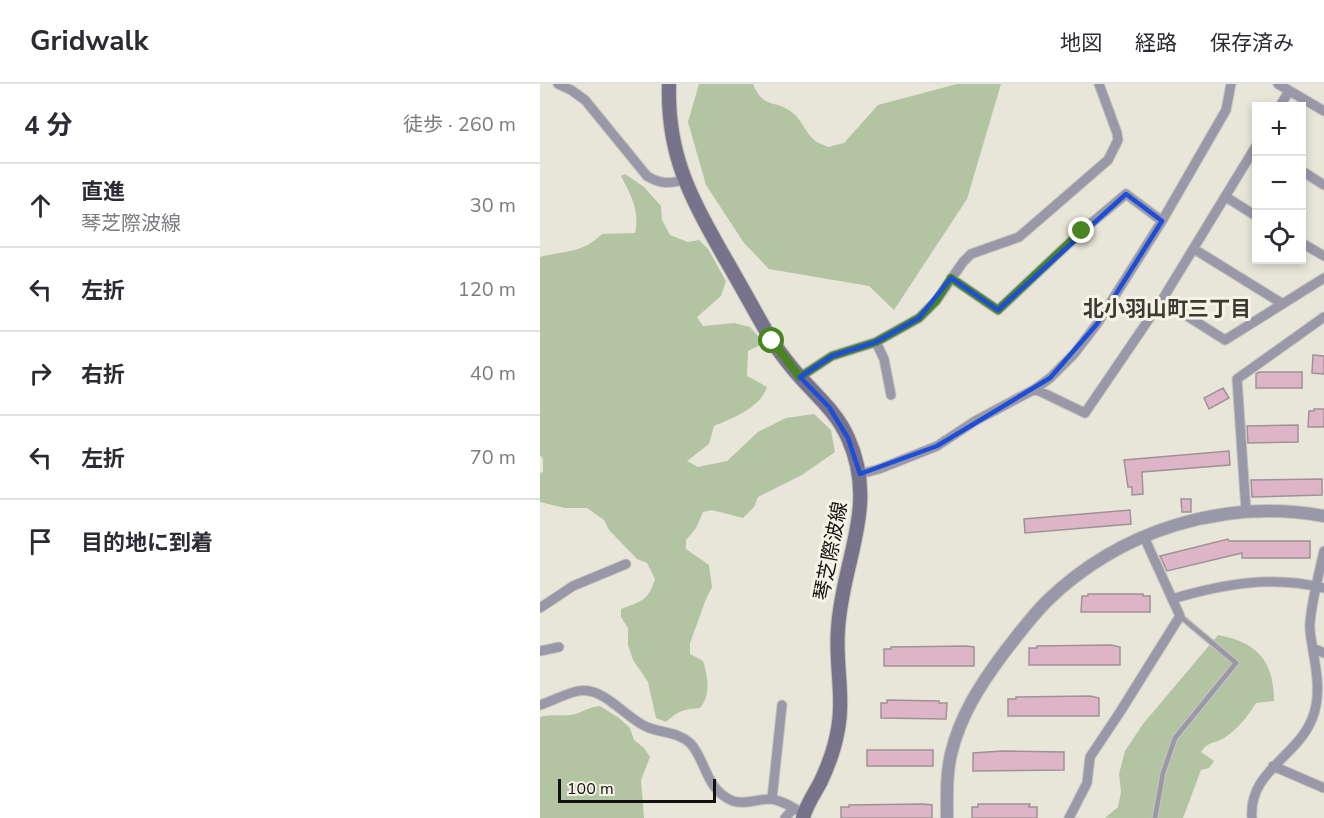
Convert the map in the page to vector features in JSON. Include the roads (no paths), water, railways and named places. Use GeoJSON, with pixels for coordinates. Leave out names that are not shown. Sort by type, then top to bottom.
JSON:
{"type":"FeatureCollection","features":[{"type":"Feature","properties":{"kind":"main road","name":"琴芝際波線"},"geometry":{"type":"LineString","coordinates":[[669,84],[673,141],[684,180],[696,207],[772,341],[839,421],[853,450],[860,474],[860,516],[839,614],[837,653],[840,716],[838,733],[828,765],[800,813]]}},
{"type":"Feature","properties":{"kind":"street"},"geometry":{"type":"LineString","coordinates":[[558,84],[585,99],[647,176],[658,183],[684,180]]}},
{"type":"Feature","properties":{"kind":"street"},"geometry":{"type":"LineString","coordinates":[[800,377],[832,356],[876,342],[919,318],[936,301],[963,261],[971,254],[1019,237],[1108,160],[1118,140],[1099,84]]}},
{"type":"Feature","properties":{"kind":"street"},"geometry":{"type":"LineString","coordinates":[[1278,84],[1324,111]]}},
{"type":"Feature","properties":{"kind":"street"},"geometry":{"type":"LineString","coordinates":[[860,474],[879,470],[937,446],[975,421],[1035,389],[1050,378],[1074,354],[1097,324],[1162,221],[1226,110],[1234,85]]}},
{"type":"Feature","properties":{"kind":"street"},"geometry":{"type":"LineString","coordinates":[[1282,102],[1289,91]]}},
{"type":"Feature","properties":{"kind":"street"},"geometry":{"type":"LineString","coordinates":[[1035,389],[1085,412],[1162,300],[1252,154]]}},
{"type":"Feature","properties":{"kind":"street"},"geometry":{"type":"LineString","coordinates":[[1306,174],[1324,185]]}},
{"type":"Feature","properties":{"kind":"street"},"geometry":{"type":"LineString","coordinates":[[951,278],[998,310],[1082,231],[1126,194],[1162,221]]}},
{"type":"Feature","properties":{"kind":"street"},"geometry":{"type":"LineString","coordinates":[[1226,197],[1252,213]]}},
{"type":"Feature","properties":{"kind":"street"},"geometry":{"type":"LineString","coordinates":[[1306,245],[1324,256]]}},
{"type":"Feature","properties":{"kind":"street"},"geometry":{"type":"LineString","coordinates":[[1194,249],[1283,304]]}},
{"type":"Feature","properties":{"kind":"street"},"geometry":{"type":"LineString","coordinates":[[1162,300],[1225,340],[1324,278]]}},
{"type":"Feature","properties":{"kind":"street"},"geometry":{"type":"LineString","coordinates":[[1246,511],[1237,379],[1324,316]]}},
{"type":"Feature","properties":{"kind":"street"},"geometry":{"type":"LineString","coordinates":[[876,342],[884,359],[891,395]]}},
{"type":"Feature","properties":{"kind":"street"},"geometry":{"type":"LineString","coordinates":[[947,818],[950,757],[956,736],[978,689],[1046,602],[1082,572],[1111,553],[1144,537],[1196,519],[1246,511],[1287,511],[1324,516]]}},
{"type":"Feature","properties":{"kind":"street"},"geometry":{"type":"LineString","coordinates":[[1069,818],[1087,783],[1090,757],[1180,616],[1144,537]]}},
{"type":"Feature","properties":{"kind":"street"},"geometry":{"type":"LineString","coordinates":[[1252,818],[1255,793],[1273,765],[1295,747],[1313,718],[1318,681],[1310,624],[1320,587],[1324,551]]}},
{"type":"Feature","properties":{"kind":"street"},"geometry":{"type":"LineString","coordinates":[[540,608],[573,586],[626,564]]}},
{"type":"Feature","properties":{"kind":"street"},"geometry":{"type":"LineString","coordinates":[[1172,599],[1225,585],[1254,581],[1293,582],[1320,587]]}},
{"type":"Feature","properties":{"kind":"street"},"geometry":{"type":"LineString","coordinates":[[540,651],[559,647]]}},
{"type":"Feature","properties":{"kind":"street"},"geometry":{"type":"LineString","coordinates":[[1313,648],[1324,653]]}},
{"type":"Feature","properties":{"kind":"street"},"geometry":{"type":"LineString","coordinates":[[540,705],[576,691],[589,691],[608,699],[638,723],[680,736],[691,744],[711,782],[721,793],[734,801],[772,799],[800,813]]}},
{"type":"Feature","properties":{"kind":"street"},"geometry":{"type":"LineString","coordinates":[[772,799],[782,705]]}},
{"type":"Feature","properties":{"kind":"street"},"geometry":{"type":"LineString","coordinates":[[1273,765],[1324,787]]}},
{"type":"Feature","properties":{"kind":"street"},"geometry":{"type":"LineString","coordinates":[[785,818],[800,813]]}},
{"type":"Feature","properties":{"kind":"lane"},"geometry":{"type":"LineString","coordinates":[[1155,818],[1163,773],[1175,738],[1236,663],[1180,616]]}},
{"type":"Feature","properties":{"kind":"district","name":"北小羽山町三丁目"},"geometry":{"type":"Point","coordinates":[1167,309]}}]}
